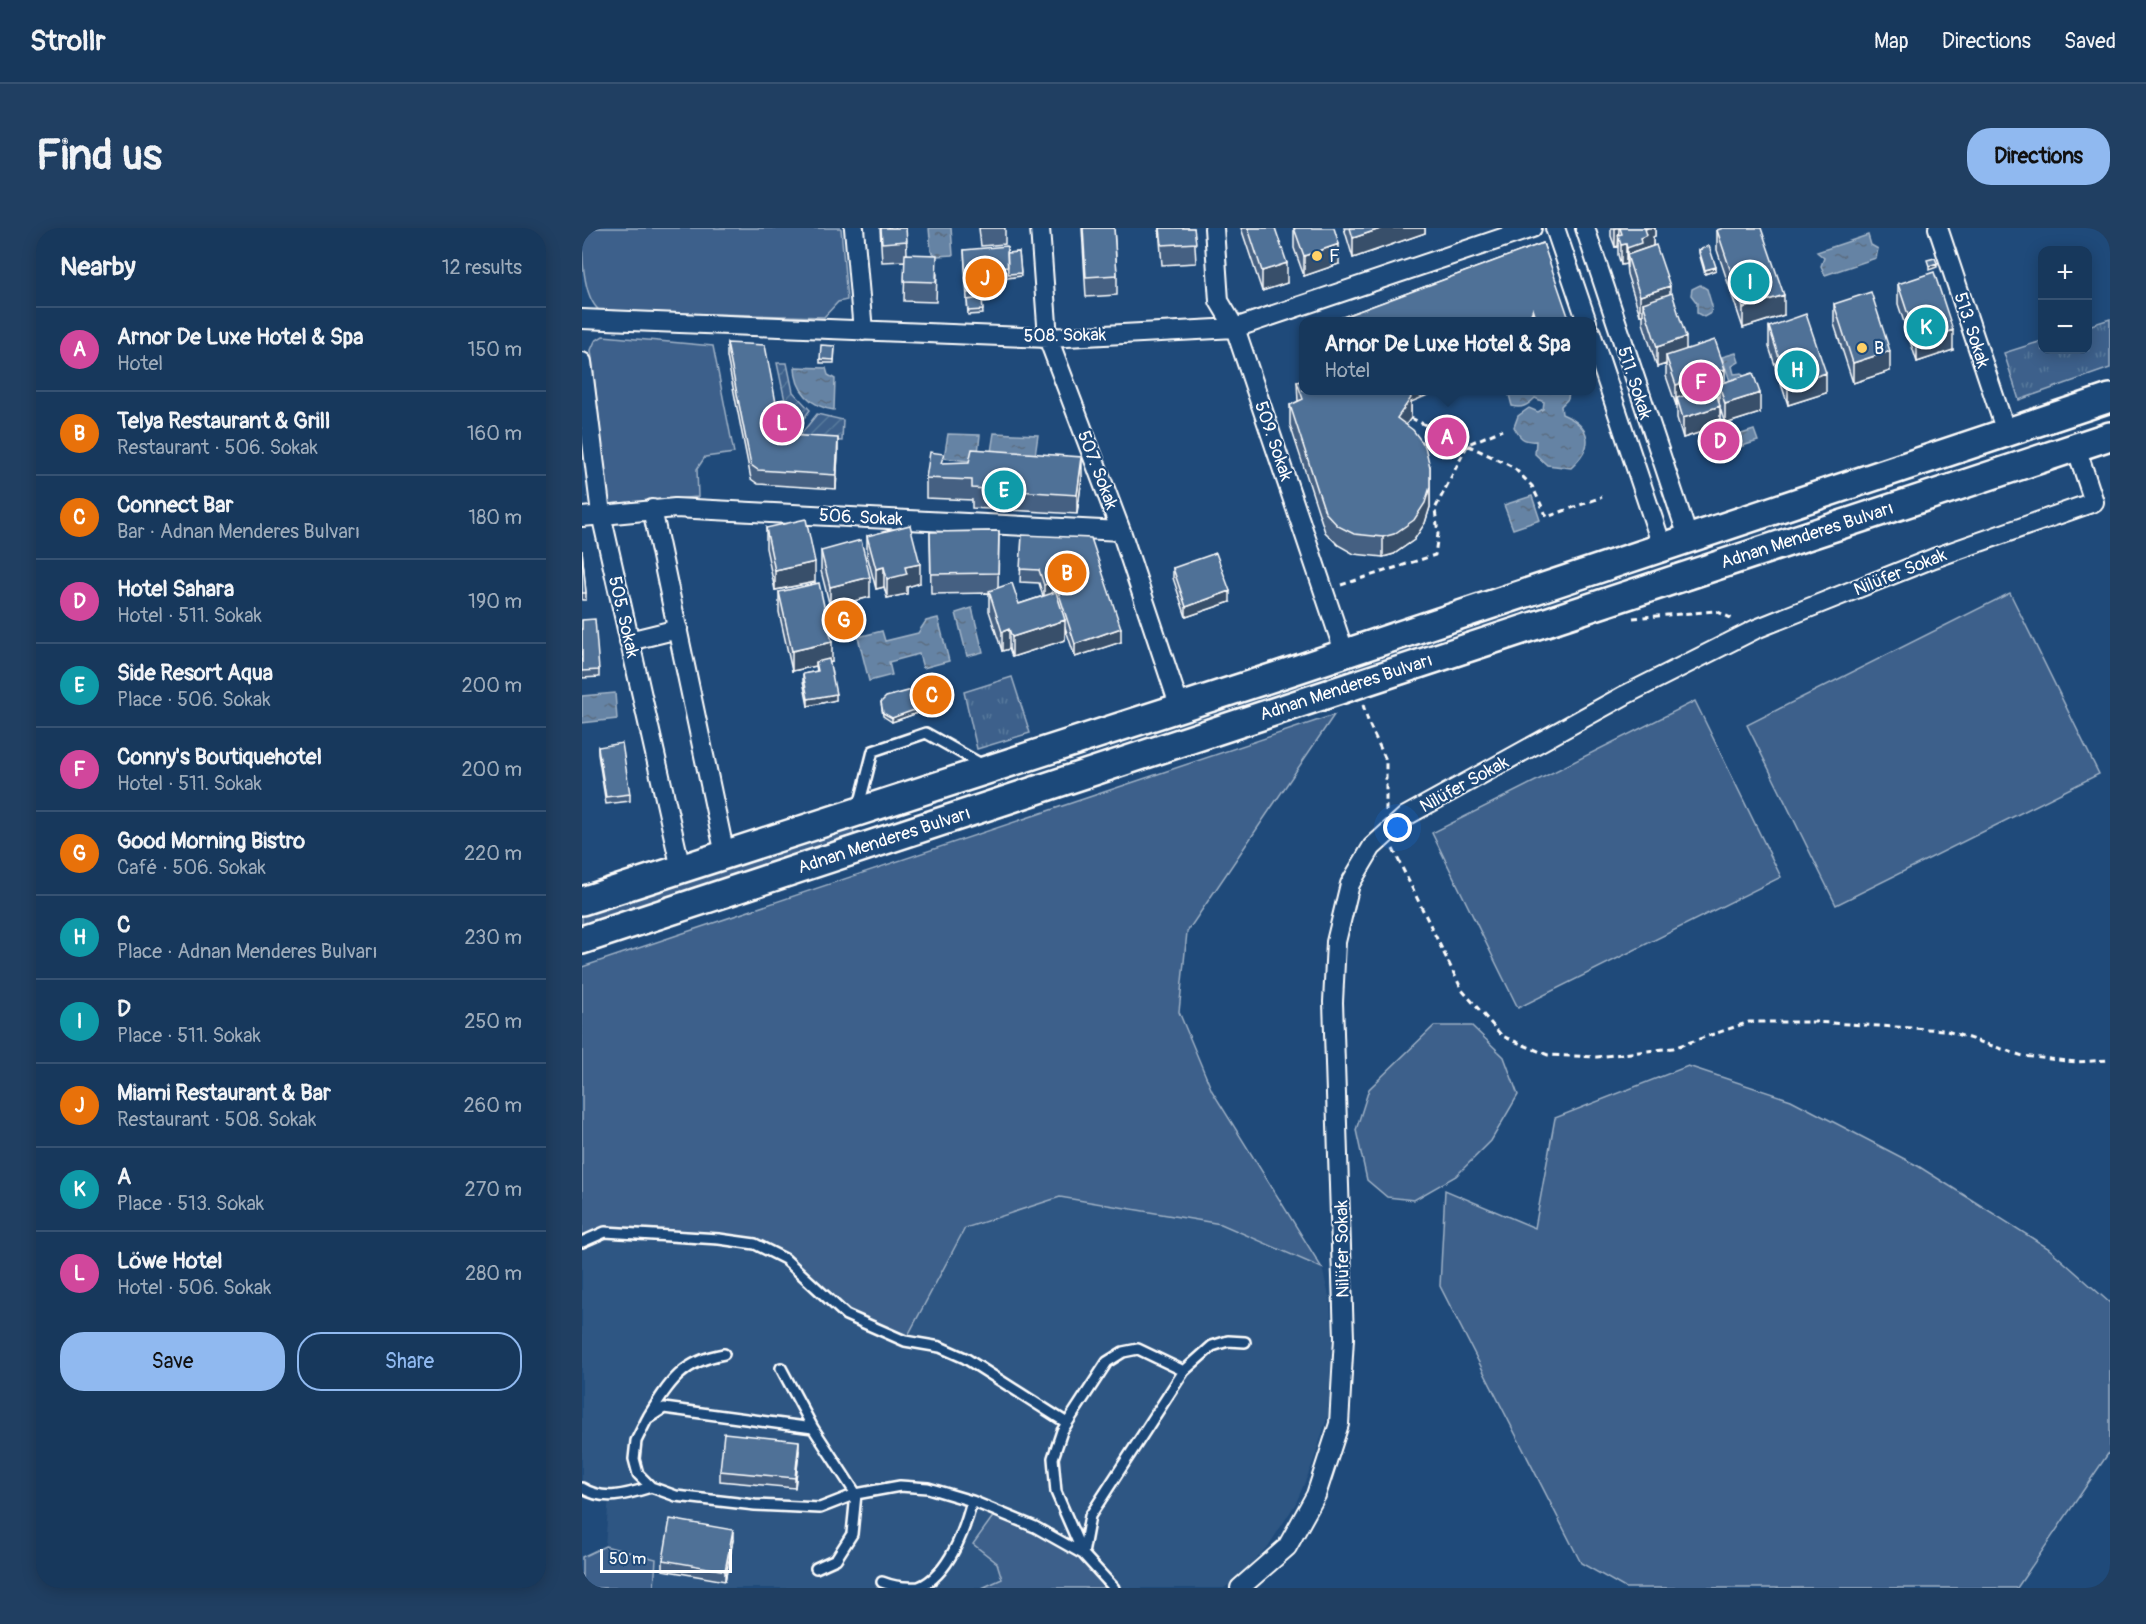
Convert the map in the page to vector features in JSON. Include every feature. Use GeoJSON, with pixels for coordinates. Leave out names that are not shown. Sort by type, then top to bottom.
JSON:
{"type":"FeatureCollection","features":[{"type":"Feature","properties":{"kind":"main road","name":"Adnan Menderes Bulvarı"},"geometry":{"type":"LineString","coordinates":[[582,901],[1345,654],[1688,537],[2110,398]]}},
{"type":"Feature","properties":{"kind":"main road","name":"Adnan Menderes Bulvarı"},"geometry":{"type":"LineString","coordinates":[[582,940],[2110,435]]}},
{"type":"Feature","properties":{"kind":"street"},"geometry":{"type":"LineString","coordinates":[[854,228],[863,331]]}},
{"type":"Feature","properties":{"kind":"street","name":"507. Sokak"},"geometry":{"type":"LineString","coordinates":[[1040,228],[1048,338],[1121,531],[1180,708]]}},
{"type":"Feature","properties":{"kind":"street","name":"509. Sokak"},"geometry":{"type":"LineString","coordinates":[[1214,228],[1219,301],[1235,328],[1345,654]]}},
{"type":"Feature","properties":{"kind":"street","name":"508. Sokak"},"geometry":{"type":"LineString","coordinates":[[582,319],[1048,338],[1235,328],[1532,228]]}},
{"type":"Feature","properties":{"kind":"street"},"geometry":{"type":"LineString","coordinates":[[1555,228],[1586,317]]}},
{"type":"Feature","properties":{"kind":"street","name":"511. Sokak"},"geometry":{"type":"LineString","coordinates":[[1585,228],[1688,537]]}},
{"type":"Feature","properties":{"kind":"street","name":"513. Sokak"},"geometry":{"type":"LineString","coordinates":[[1938,228],[2006,432]]}},
{"type":"Feature","properties":{"kind":"street","name":"511. Sokak"},"geometry":{"type":"LineString","coordinates":[[1596,348],[1662,546]]}},
{"type":"Feature","properties":{"kind":"street","name":"505. Sokak"},"geometry":{"type":"LineString","coordinates":[[582,362],[601,514],[681,869]]}},
{"type":"Feature","properties":{"kind":"street","name":"Nilüfer Sokak"},"geometry":{"type":"LineString","coordinates":[[1240,1588],[1287,1547],[1316,1495],[1339,1424],[1344,1338],[1333,1002],[1336,942],[1350,884],[1372,847],[1406,816],[1615,700],[1756,629],[1934,558],[2094,502],[2076,447]]}},
{"type":"Feature","properties":{"kind":"street","name":"506. Sokak"},"geometry":{"type":"LineString","coordinates":[[582,517],[675,508],[1121,531]]}},
{"type":"Feature","properties":{"kind":"street"},"geometry":{"type":"LineString","coordinates":[[652,509],[725,855]]}},
{"type":"Feature","properties":{"kind":"street"},"geometry":{"type":"LineString","coordinates":[[629,641],[678,629]]}},
{"type":"Feature","properties":{"kind":"lane"},"geometry":{"type":"LineString","coordinates":[[857,813],[873,751],[926,733],[990,769]]}},
{"type":"Feature","properties":{"kind":"lane"},"geometry":{"type":"LineString","coordinates":[[582,1242],[605,1232],[718,1239],[755,1244],[785,1259],[846,1315],[905,1341],[940,1347],[965,1358],[1067,1423]]}},
{"type":"Feature","properties":{"kind":"lane"},"geometry":{"type":"LineString","coordinates":[[1083,1554],[1090,1516],[1184,1371],[1212,1347],[1228,1341],[1245,1342]]}},
{"type":"Feature","properties":{"kind":"lane"},"geometry":{"type":"LineString","coordinates":[[1083,1554],[1056,1492],[1053,1458],[1067,1423],[1107,1362],[1123,1352],[1138,1349],[1184,1371]]}},
{"type":"Feature","properties":{"kind":"lane"},"geometry":{"type":"LineString","coordinates":[[724,1354],[704,1357],[686,1367],[667,1386],[647,1419],[636,1441],[634,1459],[638,1474],[651,1487],[676,1496],[755,1505],[820,1508],[856,1494],[900,1486],[928,1488],[972,1501],[1035,1527],[1083,1554],[1114,1588]]}},
{"type":"Feature","properties":{"kind":"lane"},"geometry":{"type":"LineString","coordinates":[[781,1368],[813,1428],[856,1494],[852,1534],[836,1559],[816,1568]]}},
{"type":"Feature","properties":{"kind":"lane"},"geometry":{"type":"LineString","coordinates":[[647,1419],[664,1408],[680,1408],[751,1421],[813,1428]]}},
{"type":"Feature","properties":{"kind":"lane"},"geometry":{"type":"LineString","coordinates":[[582,1488],[592,1494],[609,1496],[651,1487]]}},
{"type":"Feature","properties":{"kind":"lane"},"geometry":{"type":"LineString","coordinates":[[882,1582],[896,1588],[918,1587],[933,1577],[964,1533],[972,1501]]}},
{"type":"Feature","properties":{"kind":"path"},"geometry":{"type":"LineString","coordinates":[[1411,418],[1513,467],[1532,486],[1546,517],[1602,497]]}},
{"type":"Feature","properties":{"kind":"path"},"geometry":{"type":"LineString","coordinates":[[1336,587],[1435,555],[1438,534],[1435,509],[1468,444],[1502,430]]}},
{"type":"Feature","properties":{"kind":"path"},"geometry":{"type":"LineString","coordinates":[[1622,619],[1716,611],[1756,629]]}},
{"type":"Feature","properties":{"kind":"path"},"geometry":{"type":"LineString","coordinates":[[1358,683],[1369,724],[1386,760],[1386,834],[1461,990],[1502,1036],[1548,1055],[1597,1057],[1673,1048],[1749,1022],[1815,1022],[1944,1030],[2024,1056],[2076,1062],[2110,1060]]}},
{"type":"Feature","properties":{"kind":"shaded area"},"geometry":{"type":"Polygon","coordinates":[[[1060,1197],[1221,1224],[1322,1268],[1330,1300],[1333,1349],[1329,1412],[1313,1463],[1296,1503],[1269,1545],[1235,1580],[1224,1588],[1114,1588],[997,1563],[1002,1579],[982,1588],[660,1588],[654,1587],[656,1560],[605,1546],[609,1496],[582,1488],[582,1242],[605,1232],[755,1244],[905,1341],[965,1228],[1060,1197]]]}},
{"type":"Feature","properties":{"kind":"green space"},"geometry":{"type":"Polygon","coordinates":[[[582,228],[841,228],[847,300],[838,302],[824,317],[600,311],[594,304],[586,285],[582,228]]]}},
{"type":"Feature","properties":{"kind":"green space"},"geometry":{"type":"Polygon","coordinates":[[[2110,319],[2110,368],[2019,400],[2004,353],[2038,342],[2038,354],[2092,354],[2092,325],[2110,319]]]}},
{"type":"Feature","properties":{"kind":"green space"},"geometry":{"type":"Polygon","coordinates":[[[603,336],[713,346],[734,453],[705,457],[697,469],[698,497],[609,504],[591,350],[595,341],[603,336]]]}},
{"type":"Feature","properties":{"kind":"green space"},"geometry":{"type":"Polygon","coordinates":[[[777,363],[787,363],[793,392],[810,410],[792,434],[777,363]]]}},
{"type":"Feature","properties":{"kind":"green space"},"geometry":{"type":"Polygon","coordinates":[[[817,414],[843,420],[842,441],[797,439],[817,414]]]}},
{"type":"Feature","properties":{"kind":"green space"},"geometry":{"type":"Polygon","coordinates":[[[2010,593],[2099,774],[1836,905],[1747,725],[2010,593]]]}},
{"type":"Feature","properties":{"kind":"green space"},"geometry":{"type":"Polygon","coordinates":[[[1012,677],[1030,733],[977,749],[964,692],[1012,677]]]}},
{"type":"Feature","properties":{"kind":"green space"},"geometry":{"type":"Polygon","coordinates":[[[1695,701],[1781,877],[1518,1008],[1432,833],[1695,701]]]}},
{"type":"Feature","properties":{"kind":"green space"},"geometry":{"type":"Polygon","coordinates":[[[1334,715],[1187,932],[1179,1012],[1212,1091],[1322,1268],[1221,1224],[1060,1197],[965,1228],[905,1341],[846,1315],[813,1282],[755,1244],[605,1232],[582,1242],[582,967],[1334,715]]]}},
{"type":"Feature","properties":{"kind":"green space"},"geometry":{"type":"Polygon","coordinates":[[[852,828],[855,837],[582,927],[582,915],[852,828]]]}},
{"type":"Feature","properties":{"kind":"green space"},"geometry":{"type":"Polygon","coordinates":[[[1434,1026],[1472,1026],[1504,1057],[1518,1095],[1491,1141],[1456,1176],[1414,1200],[1387,1197],[1367,1180],[1356,1130],[1369,1089],[1434,1026]]]}},
{"type":"Feature","properties":{"kind":"green space"},"geometry":{"type":"Polygon","coordinates":[[[1688,1066],[1791,1100],[1918,1166],[2048,1248],[2110,1303],[2110,1451],[2017,1588],[1625,1588],[1581,1563],[1440,1286],[1445,1190],[1535,1228],[1555,1118],[1688,1066]]]}},
{"type":"Feature","properties":{"kind":"green space"},"geometry":{"type":"Polygon","coordinates":[[[997,1511],[1083,1554],[1114,1588],[982,1588],[1002,1579],[997,1563],[973,1544],[997,1511]]]}},
{"type":"Feature","properties":{"kind":"green space"},"geometry":{"type":"Polygon","coordinates":[[[605,1546],[656,1559],[654,1587],[660,1588],[582,1588],[582,1557],[605,1546]]]}},
{"type":"Feature","properties":{"kind":"water"},"geometry":{"type":"Polygon","coordinates":[[[929,228],[951,228],[953,255],[937,256],[931,251],[929,228]]]}},
{"type":"Feature","properties":{"kind":"water"},"geometry":{"type":"Polygon","coordinates":[[[1868,235],[1871,245],[1878,249],[1876,258],[1825,275],[1821,266],[1824,258],[1817,252],[1868,235]]]}},
{"type":"Feature","properties":{"kind":"water"},"geometry":{"type":"Polygon","coordinates":[[[1700,285],[1707,289],[1712,306],[1711,313],[1704,317],[1697,313],[1697,303],[1691,295],[1692,289],[1700,285]]]}},
{"type":"Feature","properties":{"kind":"water"},"geometry":{"type":"Polygon","coordinates":[[[1736,353],[1739,362],[1732,366],[1734,374],[1742,373],[1745,382],[1732,387],[1722,357],[1736,353]]]}},
{"type":"Feature","properties":{"kind":"water"},"geometry":{"type":"Polygon","coordinates":[[[795,367],[826,368],[828,375],[835,379],[834,410],[818,405],[806,396],[798,383],[795,367]]]}},
{"type":"Feature","properties":{"kind":"water"},"geometry":{"type":"Polygon","coordinates":[[[1509,395],[1568,395],[1568,399],[1561,406],[1562,414],[1579,425],[1587,438],[1587,445],[1579,460],[1571,468],[1547,465],[1535,454],[1536,441],[1522,438],[1514,427],[1518,416],[1529,408],[1538,412],[1543,409],[1544,402],[1535,398],[1525,406],[1512,406],[1509,395]]]}},
{"type":"Feature","properties":{"kind":"water"},"geometry":{"type":"Polygon","coordinates":[[[1754,430],[1758,441],[1733,449],[1729,438],[1754,430]]]}},
{"type":"Feature","properties":{"kind":"water"},"geometry":{"type":"Polygon","coordinates":[[[994,433],[1038,435],[1035,456],[991,452],[994,433]]]}},
{"type":"Feature","properties":{"kind":"water"},"geometry":{"type":"Polygon","coordinates":[[[948,434],[980,435],[977,462],[944,458],[948,434]]]}},
{"type":"Feature","properties":{"kind":"water"},"geometry":{"type":"Polygon","coordinates":[[[1532,496],[1540,520],[1513,529],[1504,505],[1532,496]]]}},
{"type":"Feature","properties":{"kind":"water"},"geometry":{"type":"Polygon","coordinates":[[[972,608],[983,652],[967,656],[956,613],[972,608]]]}},
{"type":"Feature","properties":{"kind":"water"},"geometry":{"type":"Polygon","coordinates":[[[938,618],[949,661],[923,668],[919,654],[889,662],[892,675],[869,681],[858,637],[882,631],[885,641],[918,633],[926,621],[938,618]]]}},
{"type":"Feature","properties":{"kind":"water"},"geometry":{"type":"Polygon","coordinates":[[[615,693],[617,719],[582,723],[582,696],[615,693]]]}},
{"type":"Feature","properties":{"kind":"building"},"geometry":{"type":"Polygon","coordinates":[[[881,228],[906,228],[907,241],[882,243],[881,228]]]}},
{"type":"Feature","properties":{"kind":"building"},"geometry":{"type":"Polygon","coordinates":[[[1083,228],[1114,228],[1117,275],[1086,277],[1083,228]]]}},
{"type":"Feature","properties":{"kind":"building"},"geometry":{"type":"Polygon","coordinates":[[[1160,228],[1194,228],[1196,243],[1162,245],[1160,228]]]}},
{"type":"Feature","properties":{"kind":"building"},"geometry":{"type":"Polygon","coordinates":[[[1248,228],[1275,228],[1287,263],[1262,271],[1248,228]]]}},
{"type":"Feature","properties":{"kind":"building"},"geometry":{"type":"Polygon","coordinates":[[[1294,228],[1334,228],[1339,244],[1304,256],[1294,228]]]}},
{"type":"Feature","properties":{"kind":"building"},"geometry":{"type":"Polygon","coordinates":[[[1350,228],[1383,228],[1353,238],[1350,228]]]}},
{"type":"Feature","properties":{"kind":"building"},"geometry":{"type":"Polygon","coordinates":[[[1620,228],[1648,228],[1645,229],[1647,235],[1640,238],[1641,243],[1627,248],[1626,244],[1621,245],[1618,235],[1622,234],[1620,228]]]}},
{"type":"Feature","properties":{"kind":"building"},"geometry":{"type":"Polygon","coordinates":[[[1761,228],[1784,295],[1743,308],[1717,230],[1761,228]]]}},
{"type":"Feature","properties":{"kind":"building"},"geometry":{"type":"Polygon","coordinates":[[[1543,243],[1568,316],[1536,317],[1533,309],[1530,317],[1343,317],[1543,243]]]}},
{"type":"Feature","properties":{"kind":"building"},"geometry":{"type":"Polygon","coordinates":[[[1656,245],[1670,286],[1640,296],[1627,255],[1656,245]]]}},
{"type":"Feature","properties":{"kind":"building"},"geometry":{"type":"Polygon","coordinates":[[[1007,246],[1008,267],[1001,268],[1001,273],[996,273],[992,284],[988,284],[989,291],[967,293],[964,250],[1007,246]]]}},
{"type":"Feature","properties":{"kind":"building"},"geometry":{"type":"Polygon","coordinates":[[[1709,246],[1716,267],[1705,270],[1699,250],[1709,246]]]}},
{"type":"Feature","properties":{"kind":"building"},"geometry":{"type":"Polygon","coordinates":[[[1019,252],[1021,273],[1008,274],[1007,253],[1019,252]]]}},
{"type":"Feature","properties":{"kind":"building"},"geometry":{"type":"Polygon","coordinates":[[[905,254],[937,255],[936,282],[904,281],[905,254]]]}},
{"type":"Feature","properties":{"kind":"building"},"geometry":{"type":"Polygon","coordinates":[[[1935,258],[1937,263],[1929,266],[1927,260],[1935,258]]]}},
{"type":"Feature","properties":{"kind":"building"},"geometry":{"type":"Polygon","coordinates":[[[1934,272],[1953,330],[1917,342],[1898,284],[1934,272]]]}},
{"type":"Feature","properties":{"kind":"building"},"geometry":{"type":"Polygon","coordinates":[[[1871,292],[1890,351],[1853,363],[1834,304],[1871,292]]]}},
{"type":"Feature","properties":{"kind":"building"},"geometry":{"type":"Polygon","coordinates":[[[1672,293],[1686,337],[1657,347],[1643,303],[1672,293]]]}},
{"type":"Feature","properties":{"kind":"building"},"geometry":{"type":"Polygon","coordinates":[[[982,298],[983,310],[968,311],[967,300],[982,298]]]}},
{"type":"Feature","properties":{"kind":"building"},"geometry":{"type":"Polygon","coordinates":[[[1806,314],[1826,373],[1788,385],[1769,327],[1806,314]]]}},
{"type":"Feature","properties":{"kind":"building"},"geometry":{"type":"Polygon","coordinates":[[[1715,340],[1725,369],[1676,385],[1666,356],[1715,340]]]}},
{"type":"Feature","properties":{"kind":"building"},"geometry":{"type":"Polygon","coordinates":[[[727,343],[765,345],[781,429],[787,435],[838,438],[836,475],[758,470],[751,465],[727,343]]]}},
{"type":"Feature","properties":{"kind":"building"},"geometry":{"type":"Polygon","coordinates":[[[821,345],[835,346],[834,360],[820,359],[821,345]]]}},
{"type":"Feature","properties":{"kind":"building"},"geometry":{"type":"Polygon","coordinates":[[[1753,373],[1760,393],[1725,404],[1719,384],[1753,373]]]}},
{"type":"Feature","properties":{"kind":"building"},"geometry":{"type":"Polygon","coordinates":[[[1714,386],[1720,406],[1683,418],[1677,398],[1714,386]]]}},
{"type":"Feature","properties":{"kind":"building"},"geometry":{"type":"Polygon","coordinates":[[[1302,395],[1410,395],[1411,398],[1397,418],[1413,430],[1425,446],[1430,467],[1430,487],[1425,503],[1414,520],[1394,534],[1383,537],[1354,534],[1338,526],[1325,512],[1290,405],[1303,399],[1302,395]]]}},
{"type":"Feature","properties":{"kind":"building"},"geometry":{"type":"Polygon","coordinates":[[[972,449],[1082,457],[1077,495],[972,488],[972,480],[926,478],[930,452],[944,454],[941,463],[969,462],[972,449]]]}},
{"type":"Feature","properties":{"kind":"building"},"geometry":{"type":"Polygon","coordinates":[[[806,519],[815,562],[775,571],[766,528],[806,519]]]}},
{"type":"Feature","properties":{"kind":"building"},"geometry":{"type":"Polygon","coordinates":[[[910,525],[920,564],[905,567],[907,574],[887,579],[884,567],[876,569],[867,536],[910,525]]]}},
{"type":"Feature","properties":{"kind":"building"},"geometry":{"type":"Polygon","coordinates":[[[999,531],[998,573],[931,574],[930,532],[999,531]]]}},
{"type":"Feature","properties":{"kind":"building"},"geometry":{"type":"Polygon","coordinates":[[[1022,535],[1091,538],[1121,628],[1075,644],[1058,591],[1055,592],[1052,582],[1044,585],[1039,570],[1020,569],[1022,535]]]}},
{"type":"Feature","properties":{"kind":"building"},"geometry":{"type":"Polygon","coordinates":[[[861,540],[870,577],[830,587],[821,551],[861,540]]]}},
{"type":"Feature","properties":{"kind":"building"},"geometry":{"type":"Polygon","coordinates":[[[582,550],[586,593],[582,593],[582,550]]]}},
{"type":"Feature","properties":{"kind":"building"},"geometry":{"type":"Polygon","coordinates":[[[1216,553],[1230,591],[1186,607],[1173,568],[1216,553]]]}},
{"type":"Feature","properties":{"kind":"building"},"geometry":{"type":"Polygon","coordinates":[[[819,583],[832,642],[792,651],[779,592],[819,583]]]}},
{"type":"Feature","properties":{"kind":"building"},"geometry":{"type":"Polygon","coordinates":[[[1012,583],[1019,604],[1056,592],[1065,620],[1012,637],[1009,629],[1002,632],[989,591],[1012,583]]]}},
{"type":"Feature","properties":{"kind":"building"},"geometry":{"type":"Polygon","coordinates":[[[595,619],[599,670],[582,671],[582,620],[595,619]]]}},
{"type":"Feature","properties":{"kind":"building"},"geometry":{"type":"Polygon","coordinates":[[[829,659],[836,694],[808,699],[803,674],[818,671],[816,662],[829,659]]]}},
{"type":"Feature","properties":{"kind":"building"},"geometry":{"type":"Polygon","coordinates":[[[939,679],[951,686],[946,700],[934,699],[920,708],[892,718],[883,713],[881,702],[886,697],[930,685],[939,679]]]}},
{"type":"Feature","properties":{"kind":"building"},"geometry":{"type":"Polygon","coordinates":[[[622,743],[630,794],[606,797],[598,747],[622,743]]]}},
{"type":"Feature","properties":{"kind":"building"},"geometry":{"type":"Polygon","coordinates":[[[724,1433],[799,1441],[795,1478],[720,1471],[724,1433]]]}},
{"type":"Feature","properties":{"kind":"building"},"geometry":{"type":"Polygon","coordinates":[[[670,1519],[733,1530],[725,1571],[663,1560],[670,1519]]]}},
{"type":"Feature","properties":{"kind":"place","name":"F"},"geometry":{"type":"Point","coordinates":[1317,256]}},
{"type":"Feature","properties":{"kind":"place","name":"Miami Restaurant & Bar"},"geometry":{"type":"Point","coordinates":[985,278]}},
{"type":"Feature","properties":{"kind":"place","name":"D"},"geometry":{"type":"Point","coordinates":[1750,282]}},
{"type":"Feature","properties":{"kind":"place","name":"A"},"geometry":{"type":"Point","coordinates":[1926,327]}},
{"type":"Feature","properties":{"kind":"place","name":"B"},"geometry":{"type":"Point","coordinates":[1862,348]}},
{"type":"Feature","properties":{"kind":"place","name":"C"},"geometry":{"type":"Point","coordinates":[1797,370]}},
{"type":"Feature","properties":{"kind":"place","name":"Conny's Boutiquehotel"},"geometry":{"type":"Point","coordinates":[1701,382]}},
{"type":"Feature","properties":{"kind":"place","name":"Löwe Hotel"},"geometry":{"type":"Point","coordinates":[782,423]}},
{"type":"Feature","properties":{"kind":"place","name":"Arnor De Luxe Hotel & Spa"},"geometry":{"type":"Point","coordinates":[1447,437]}},
{"type":"Feature","properties":{"kind":"place","name":"Hotel Sahara"},"geometry":{"type":"Point","coordinates":[1720,441]}},
{"type":"Feature","properties":{"kind":"place","name":"Side Resort Aqua"},"geometry":{"type":"Point","coordinates":[1004,490]}},
{"type":"Feature","properties":{"kind":"place","name":"Telya Restaurant & Grill"},"geometry":{"type":"Point","coordinates":[1067,573]}},
{"type":"Feature","properties":{"kind":"place","name":"Good Morning Bistro"},"geometry":{"type":"Point","coordinates":[844,620]}},
{"type":"Feature","properties":{"kind":"place","name":"Connect Bar"},"geometry":{"type":"Point","coordinates":[932,695]}}]}
